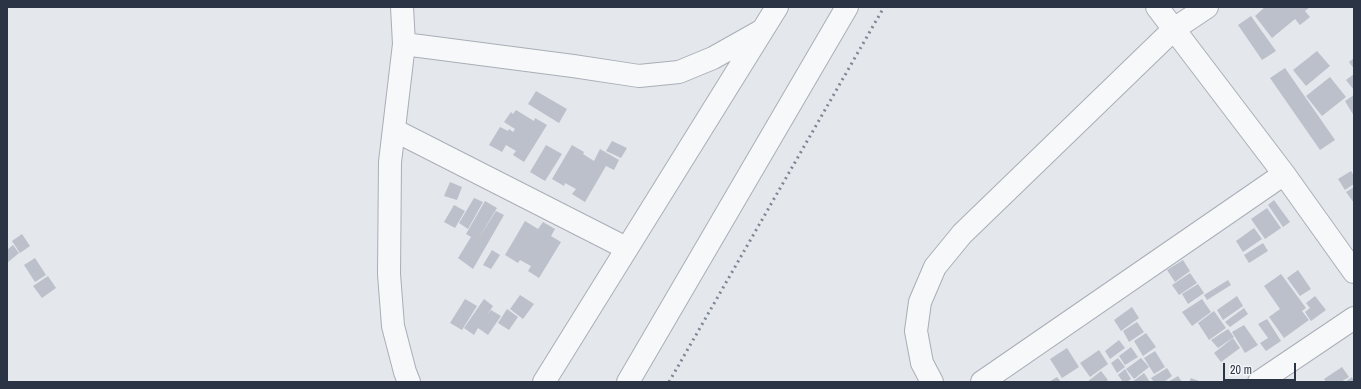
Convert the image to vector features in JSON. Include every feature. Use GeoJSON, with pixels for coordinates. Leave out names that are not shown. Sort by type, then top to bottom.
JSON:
{"type":"FeatureCollection","features":[{"type":"Feature","properties":{"kind":"street"},"geometry":{"type":"LineString","coordinates":[[402,7],[404,44],[390,162],[389,274],[393,326],[404,372],[409,382]]}},
{"type":"Feature","properties":{"kind":"street"},"geometry":{"type":"LineString","coordinates":[[544,382],[777,7]]}},
{"type":"Feature","properties":{"kind":"street"},"geometry":{"type":"LineString","coordinates":[[628,382],[847,7]]}},
{"type":"Feature","properties":{"kind":"street"},"geometry":{"type":"LineString","coordinates":[[1157,7],[1284,174],[1354,272]]}},
{"type":"Feature","properties":{"kind":"street"},"geometry":{"type":"LineString","coordinates":[[932,382],[922,363],[916,331],[920,302],[934,267],[962,234],[1174,29],[1207,7]]}},
{"type":"Feature","properties":{"kind":"street"},"geometry":{"type":"LineString","coordinates":[[404,44],[639,76],[679,72],[713,58],[763,30]]}},
{"type":"Feature","properties":{"kind":"street"},"geometry":{"type":"LineString","coordinates":[[394,130],[626,248]]}},
{"type":"Feature","properties":{"kind":"street"},"geometry":{"type":"LineString","coordinates":[[982,382],[1284,174]]}},
{"type":"Feature","properties":{"kind":"street"},"geometry":{"type":"LineString","coordinates":[[1259,382],[1354,318]]}},
{"type":"Feature","properties":{"kind":"building"},"geometry":{"type":"Polygon","coordinates":[[[1265,7],[1310,7],[1305,11],[1310,17],[1300,25],[1295,19],[1272,38],[1255,16],[1265,7]]]}},
{"type":"Feature","properties":{"kind":"building"},"geometry":{"type":"Polygon","coordinates":[[[1251,16],[1276,51],[1262,60],[1238,25],[1251,16]]]}},
{"type":"Feature","properties":{"kind":"building"},"geometry":{"type":"Polygon","coordinates":[[[1317,51],[1330,66],[1306,86],[1293,70],[1317,51]]]}},
{"type":"Feature","properties":{"kind":"building"},"geometry":{"type":"Polygon","coordinates":[[[1354,58],[1354,69],[1349,62],[1354,58]]]}},
{"type":"Feature","properties":{"kind":"building"},"geometry":{"type":"Polygon","coordinates":[[[1285,68],[1335,140],[1320,150],[1270,78],[1285,68]]]}},
{"type":"Feature","properties":{"kind":"building"},"geometry":{"type":"Polygon","coordinates":[[[1354,74],[1354,90],[1346,80],[1354,74]]]}},
{"type":"Feature","properties":{"kind":"building"},"geometry":{"type":"Polygon","coordinates":[[[1330,77],[1346,97],[1322,116],[1306,96],[1330,77]]]}},
{"type":"Feature","properties":{"kind":"building"},"geometry":{"type":"Polygon","coordinates":[[[536,91],[567,109],[559,123],[528,104],[536,91]]]}},
{"type":"Feature","properties":{"kind":"building"},"geometry":{"type":"Polygon","coordinates":[[[1354,95],[1354,116],[1345,101],[1354,95]]]}},
{"type":"Feature","properties":{"kind":"building"},"geometry":{"type":"Polygon","coordinates":[[[516,110],[534,121],[535,118],[547,125],[524,162],[513,155],[516,151],[506,145],[502,152],[489,145],[500,127],[508,131],[509,129],[513,132],[515,129],[504,122],[511,112],[513,114],[516,110]]]}},
{"type":"Feature","properties":{"kind":"building"},"geometry":{"type":"Polygon","coordinates":[[[612,141],[627,148],[621,158],[606,151],[612,141]]]}},
{"type":"Feature","properties":{"kind":"building"},"geometry":{"type":"Polygon","coordinates":[[[546,145],[562,154],[545,181],[530,172],[546,145]]]}},
{"type":"Feature","properties":{"kind":"building"},"geometry":{"type":"Polygon","coordinates":[[[572,145],[584,152],[583,154],[594,161],[600,149],[619,160],[614,170],[606,166],[585,202],[572,194],[576,189],[565,183],[564,186],[552,179],[572,145]]]}},
{"type":"Feature","properties":{"kind":"building"},"geometry":{"type":"Polygon","coordinates":[[[1351,171],[1354,176],[1354,184],[1345,190],[1338,179],[1351,171]]]}},
{"type":"Feature","properties":{"kind":"building"},"geometry":{"type":"Polygon","coordinates":[[[450,182],[462,187],[457,200],[444,196],[450,182]]]}},
{"type":"Feature","properties":{"kind":"building"},"geometry":{"type":"Polygon","coordinates":[[[1354,187],[1354,203],[1346,192],[1354,187]]]}},
{"type":"Feature","properties":{"kind":"building"},"geometry":{"type":"Polygon","coordinates":[[[474,198],[483,202],[468,229],[459,223],[474,198]]]}},
{"type":"Feature","properties":{"kind":"building"},"geometry":{"type":"Polygon","coordinates":[[[1274,200],[1290,222],[1283,227],[1268,205],[1274,200]]]}},
{"type":"Feature","properties":{"kind":"building"},"geometry":{"type":"Polygon","coordinates":[[[485,201],[497,208],[477,241],[496,211],[504,215],[473,269],[458,258],[471,237],[466,234],[485,201]]]}},
{"type":"Feature","properties":{"kind":"building"},"geometry":{"type":"Polygon","coordinates":[[[454,205],[465,211],[455,228],[444,222],[454,205]]]}},
{"type":"Feature","properties":{"kind":"building"},"geometry":{"type":"Polygon","coordinates":[[[1267,208],[1281,228],[1265,239],[1251,219],[1267,208]]]}},
{"type":"Feature","properties":{"kind":"building"},"geometry":{"type":"Polygon","coordinates":[[[525,221],[538,229],[543,222],[555,229],[551,236],[561,242],[539,278],[528,271],[531,266],[520,260],[518,263],[505,255],[525,221]]]}},
{"type":"Feature","properties":{"kind":"building"},"geometry":{"type":"Polygon","coordinates":[[[1254,228],[1262,239],[1243,252],[1236,241],[1254,228]]]}},
{"type":"Feature","properties":{"kind":"building"},"geometry":{"type":"Polygon","coordinates":[[[22,234],[30,246],[20,253],[12,241],[22,234]]]}},
{"type":"Feature","properties":{"kind":"building"},"geometry":{"type":"Polygon","coordinates":[[[1263,243],[1268,251],[1249,263],[1244,255],[1263,243]]]}},
{"type":"Feature","properties":{"kind":"building"},"geometry":{"type":"Polygon","coordinates":[[[13,245],[19,253],[7,263],[7,250],[13,245]]]}},
{"type":"Feature","properties":{"kind":"building"},"geometry":{"type":"Polygon","coordinates":[[[492,250],[500,255],[491,269],[483,265],[492,250]]]}},
{"type":"Feature","properties":{"kind":"building"},"geometry":{"type":"Polygon","coordinates":[[[35,258],[46,275],[35,282],[24,265],[35,258]]]}},
{"type":"Feature","properties":{"kind":"building"},"geometry":{"type":"Polygon","coordinates":[[[1183,260],[1190,271],[1175,282],[1167,270],[1183,260]]]}},
{"type":"Feature","properties":{"kind":"building"},"geometry":{"type":"Polygon","coordinates":[[[1298,270],[1311,289],[1300,296],[1287,278],[1298,270]]]}},
{"type":"Feature","properties":{"kind":"building"},"geometry":{"type":"Polygon","coordinates":[[[1190,273],[1197,283],[1179,295],[1172,285],[1190,273]]]}},
{"type":"Feature","properties":{"kind":"building"},"geometry":{"type":"Polygon","coordinates":[[[1281,274],[1306,308],[1302,311],[1309,320],[1284,338],[1269,317],[1280,309],[1264,286],[1281,274]]]}},
{"type":"Feature","properties":{"kind":"building"},"geometry":{"type":"Polygon","coordinates":[[[48,276],[56,288],[42,298],[33,286],[48,276]]]}},
{"type":"Feature","properties":{"kind":"building"},"geometry":{"type":"Polygon","coordinates":[[[1228,280],[1231,285],[1207,300],[1204,295],[1228,280]]]}},
{"type":"Feature","properties":{"kind":"building"},"geometry":{"type":"Polygon","coordinates":[[[1198,284],[1204,293],[1188,304],[1182,294],[1198,284]]]}},
{"type":"Feature","properties":{"kind":"building"},"geometry":{"type":"Polygon","coordinates":[[[520,295],[534,304],[523,319],[510,309],[520,295]]]}},
{"type":"Feature","properties":{"kind":"building"},"geometry":{"type":"Polygon","coordinates":[[[1237,296],[1243,306],[1223,320],[1217,310],[1237,296]]]}},
{"type":"Feature","properties":{"kind":"building"},"geometry":{"type":"Polygon","coordinates":[[[1315,296],[1326,310],[1311,321],[1305,312],[1310,308],[1306,303],[1315,296]]]}},
{"type":"Feature","properties":{"kind":"building"},"geometry":{"type":"Polygon","coordinates":[[[465,299],[477,306],[462,330],[450,323],[465,299]]]}},
{"type":"Feature","properties":{"kind":"building"},"geometry":{"type":"Polygon","coordinates":[[[484,299],[493,306],[487,315],[491,310],[501,316],[488,335],[478,328],[474,335],[464,328],[484,299]]]}},
{"type":"Feature","properties":{"kind":"building"},"geometry":{"type":"Polygon","coordinates":[[[1202,299],[1211,312],[1192,326],[1182,312],[1202,299]]]}},
{"type":"Feature","properties":{"kind":"building"},"geometry":{"type":"Polygon","coordinates":[[[1132,307],[1139,318],[1121,331],[1114,320],[1132,307]]]}},
{"type":"Feature","properties":{"kind":"building"},"geometry":{"type":"Polygon","coordinates":[[[1244,308],[1248,314],[1230,327],[1225,322],[1244,308]]]}},
{"type":"Feature","properties":{"kind":"building"},"geometry":{"type":"Polygon","coordinates":[[[507,309],[518,317],[509,330],[498,323],[507,309]]]}},
{"type":"Feature","properties":{"kind":"building"},"geometry":{"type":"Polygon","coordinates":[[[1214,311],[1226,328],[1209,340],[1198,323],[1214,311]]]}},
{"type":"Feature","properties":{"kind":"building"},"geometry":{"type":"Polygon","coordinates":[[[1267,319],[1281,341],[1266,351],[1260,343],[1268,338],[1258,324],[1267,319]]]}},
{"type":"Feature","properties":{"kind":"building"},"geometry":{"type":"Polygon","coordinates":[[[1137,322],[1144,332],[1129,342],[1123,331],[1137,322]]]}},
{"type":"Feature","properties":{"kind":"building"},"geometry":{"type":"Polygon","coordinates":[[[1244,325],[1258,345],[1245,353],[1232,332],[1244,325]]]}},
{"type":"Feature","properties":{"kind":"building"},"geometry":{"type":"Polygon","coordinates":[[[1228,329],[1234,337],[1218,348],[1211,340],[1228,329]]]}},
{"type":"Feature","properties":{"kind":"building"},"geometry":{"type":"Polygon","coordinates":[[[1146,333],[1156,347],[1143,356],[1134,341],[1146,333]]]}},
{"type":"Feature","properties":{"kind":"building"},"geometry":{"type":"Polygon","coordinates":[[[1233,338],[1240,348],[1221,362],[1214,353],[1233,338]]]}},
{"type":"Feature","properties":{"kind":"building"},"geometry":{"type":"Polygon","coordinates":[[[1119,340],[1125,348],[1110,359],[1105,351],[1119,340]]]}},
{"type":"Feature","properties":{"kind":"building"},"geometry":{"type":"Polygon","coordinates":[[[1131,347],[1138,357],[1125,365],[1119,356],[1131,347]]]}},
{"type":"Feature","properties":{"kind":"building"},"geometry":{"type":"Polygon","coordinates":[[[1067,348],[1079,367],[1062,378],[1050,359],[1067,348]]]}},
{"type":"Feature","properties":{"kind":"building"},"geometry":{"type":"Polygon","coordinates":[[[1099,350],[1108,364],[1090,377],[1080,363],[1099,350]]]}},
{"type":"Feature","properties":{"kind":"building"},"geometry":{"type":"Polygon","coordinates":[[[1155,351],[1165,367],[1154,374],[1144,358],[1155,351]]]}},
{"type":"Feature","properties":{"kind":"building"},"geometry":{"type":"Polygon","coordinates":[[[1118,358],[1125,367],[1117,373],[1111,363],[1118,358]]]}},
{"type":"Feature","properties":{"kind":"building"},"geometry":{"type":"Polygon","coordinates":[[[1141,358],[1149,367],[1134,379],[1126,369],[1141,358]]]}},
{"type":"Feature","properties":{"kind":"building"},"geometry":{"type":"Polygon","coordinates":[[[1342,367],[1349,377],[1341,382],[1326,382],[1324,379],[1342,367]]]}},
{"type":"Feature","properties":{"kind":"building"},"geometry":{"type":"Polygon","coordinates":[[[1167,368],[1172,376],[1164,382],[1154,382],[1151,378],[1167,368]]]}},
{"type":"Feature","properties":{"kind":"building"},"geometry":{"type":"Polygon","coordinates":[[[1125,369],[1131,379],[1127,382],[1123,382],[1118,375],[1125,369]]]}},
{"type":"Feature","properties":{"kind":"building"},"geometry":{"type":"Polygon","coordinates":[[[1101,371],[1108,380],[1105,382],[1087,382],[1101,371]]]}},
{"type":"Feature","properties":{"kind":"building"},"geometry":{"type":"Polygon","coordinates":[[[1144,373],[1150,382],[1132,382],[1144,373]]]}},
{"type":"Feature","properties":{"kind":"building"},"geometry":{"type":"Polygon","coordinates":[[[1178,376],[1182,382],[1168,382],[1178,376]]]}},
{"type":"Feature","properties":{"kind":"building"},"geometry":{"type":"Polygon","coordinates":[[[1057,377],[1061,382],[1049,382],[1057,377]]]}},
{"type":"Feature","properties":{"kind":"building"},"geometry":{"type":"Polygon","coordinates":[[[1352,377],[1354,382],[1345,382],[1352,377]]]}},
{"type":"Feature","properties":{"kind":"building"},"geometry":{"type":"Polygon","coordinates":[[[1191,378],[1199,381],[1189,382],[1191,378]]]}},
{"type":"Feature","properties":{"kind":"railway"},"geometry":{"type":"LineString","coordinates":[[669,382],[884,7]]}}]}
